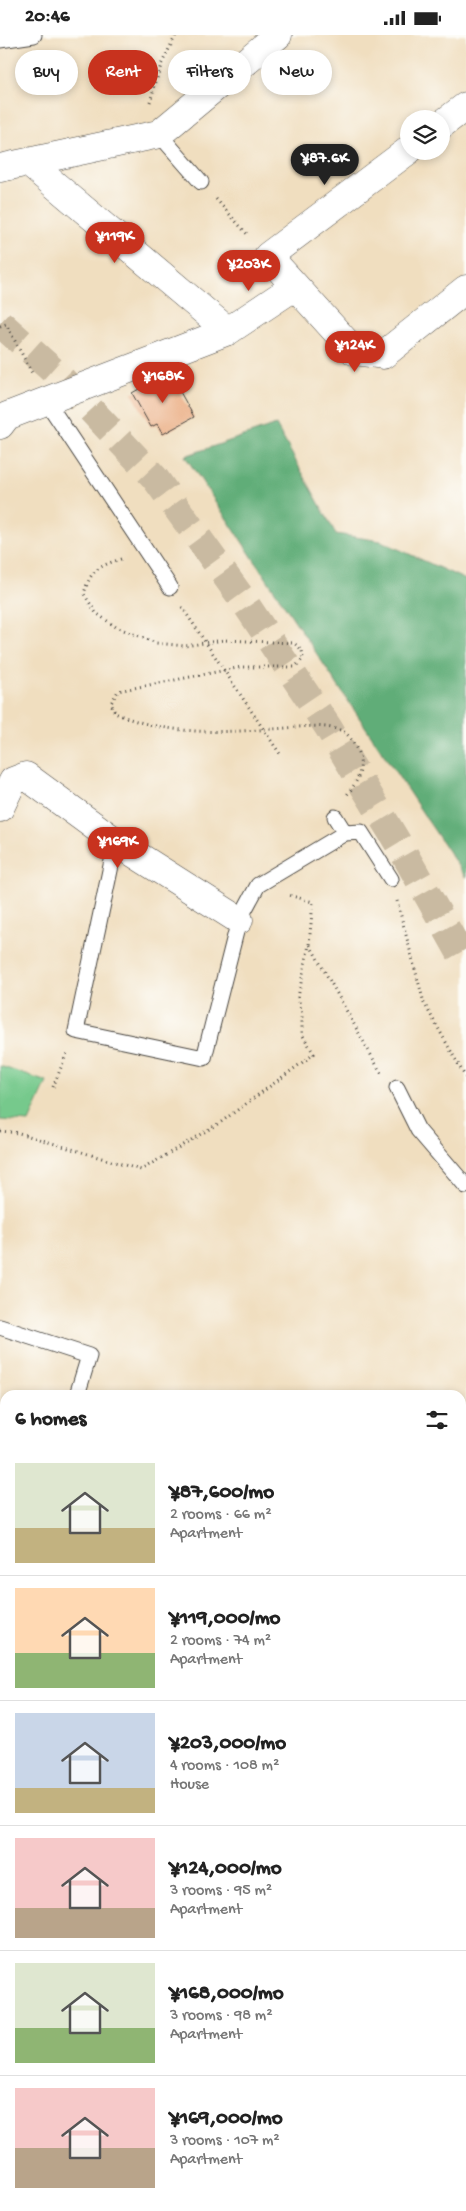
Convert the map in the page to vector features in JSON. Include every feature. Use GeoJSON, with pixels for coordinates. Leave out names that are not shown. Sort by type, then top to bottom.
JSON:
{"type":"FeatureCollection","features":[{"type":"Feature","properties":{"kind":"street"},"geometry":{"type":"LineString","coordinates":[[0,169],[30,164],[149,136],[278,35]]}},
{"type":"Feature","properties":{"kind":"street"},"geometry":{"type":"LineString","coordinates":[[450,118],[466,106]]}},
{"type":"Feature","properties":{"kind":"street"},"geometry":{"type":"LineString","coordinates":[[400,156],[268,256],[294,287],[354,351],[383,355],[466,289]]}},
{"type":"Feature","properties":{"kind":"street"},"geometry":{"type":"LineString","coordinates":[[30,164],[228,331]]}},
{"type":"Feature","properties":{"kind":"street"},"geometry":{"type":"LineString","coordinates":[[0,425],[7,416],[48,402],[228,331],[294,287]]}},
{"type":"Feature","properties":{"kind":"street"},"geometry":{"type":"LineString","coordinates":[[0,808],[12,781],[26,776],[116,842],[239,920]]}},
{"type":"Feature","properties":{"kind":"lane"},"geometry":{"type":"LineString","coordinates":[[0,40],[34,35]]}},
{"type":"Feature","properties":{"kind":"lane"},"geometry":{"type":"LineString","coordinates":[[149,136],[201,182]]}},
{"type":"Feature","properties":{"kind":"lane"},"geometry":{"type":"LineString","coordinates":[[48,402],[170,587]]}},
{"type":"Feature","properties":{"kind":"lane"},"geometry":{"type":"LineString","coordinates":[[335,817],[345,833]]}},
{"type":"Feature","properties":{"kind":"lane"},"geometry":{"type":"LineString","coordinates":[[116,842],[76,1031],[204,1058],[239,920],[258,885],[345,833],[362,832],[391,879]]}},
{"type":"Feature","properties":{"kind":"lane"},"geometry":{"type":"LineString","coordinates":[[397,1088],[418,1130],[466,1186]]}},
{"type":"Feature","properties":{"kind":"lane"},"geometry":{"type":"LineString","coordinates":[[0,1327],[89,1356],[79,1390]]}},
{"type":"Feature","properties":{"kind":"path"},"geometry":{"type":"LineString","coordinates":[[149,136],[161,65],[176,35]]}},
{"type":"Feature","properties":{"kind":"path"},"geometry":{"type":"LineString","coordinates":[[221,205],[244,230]]}},
{"type":"Feature","properties":{"kind":"path"},"geometry":{"type":"LineString","coordinates":[[0,326],[6,324],[22,354]]}},
{"type":"Feature","properties":{"kind":"path"},"geometry":{"type":"LineString","coordinates":[[121,559],[100,565],[87,580],[84,594],[96,613],[116,627],[156,643],[185,646],[224,640],[294,643],[302,650],[303,659],[295,667],[242,667],[118,691],[112,703],[115,713],[126,718],[176,729],[214,733],[320,726],[342,731],[352,740],[360,756],[361,770],[354,787],[341,802]]}},
{"type":"Feature","properties":{"kind":"path"},"geometry":{"type":"LineString","coordinates":[[170,587],[280,754]]}},
{"type":"Feature","properties":{"kind":"path"},"geometry":{"type":"LineString","coordinates":[[391,879],[424,1003],[466,1078]]}},
{"type":"Feature","properties":{"kind":"path"},"geometry":{"type":"LineString","coordinates":[[0,1131],[19,1133],[141,1171],[221,1121],[314,1054],[302,1034],[302,1014],[298,997],[309,945],[314,902],[258,885]]}},
{"type":"Feature","properties":{"kind":"path"},"geometry":{"type":"LineString","coordinates":[[309,945],[381,1073],[397,1088]]}},
{"type":"Feature","properties":{"kind":"path"},"geometry":{"type":"LineString","coordinates":[[53,1087],[76,1031]]}},
{"type":"Feature","properties":{"kind":"green space"},"geometry":{"type":"Polygon","coordinates":[[[276,425],[336,534],[381,541],[466,580],[466,878],[185,456],[276,425]]]}},
{"type":"Feature","properties":{"kind":"green space"},"geometry":{"type":"Polygon","coordinates":[[[0,1066],[47,1082],[29,1122],[0,1120],[0,1066]]]}},
{"type":"Feature","properties":{"kind":"building"},"geometry":{"type":"Polygon","coordinates":[[[169,372],[194,417],[163,434],[157,424],[151,427],[132,393],[169,372]]]}},
{"type":"Feature","properties":{"kind":"tunnel"},"geometry":{"type":"LineString","coordinates":[[0,323],[59,376],[155,478],[243,600],[328,727],[401,848],[466,963]]}}]}
